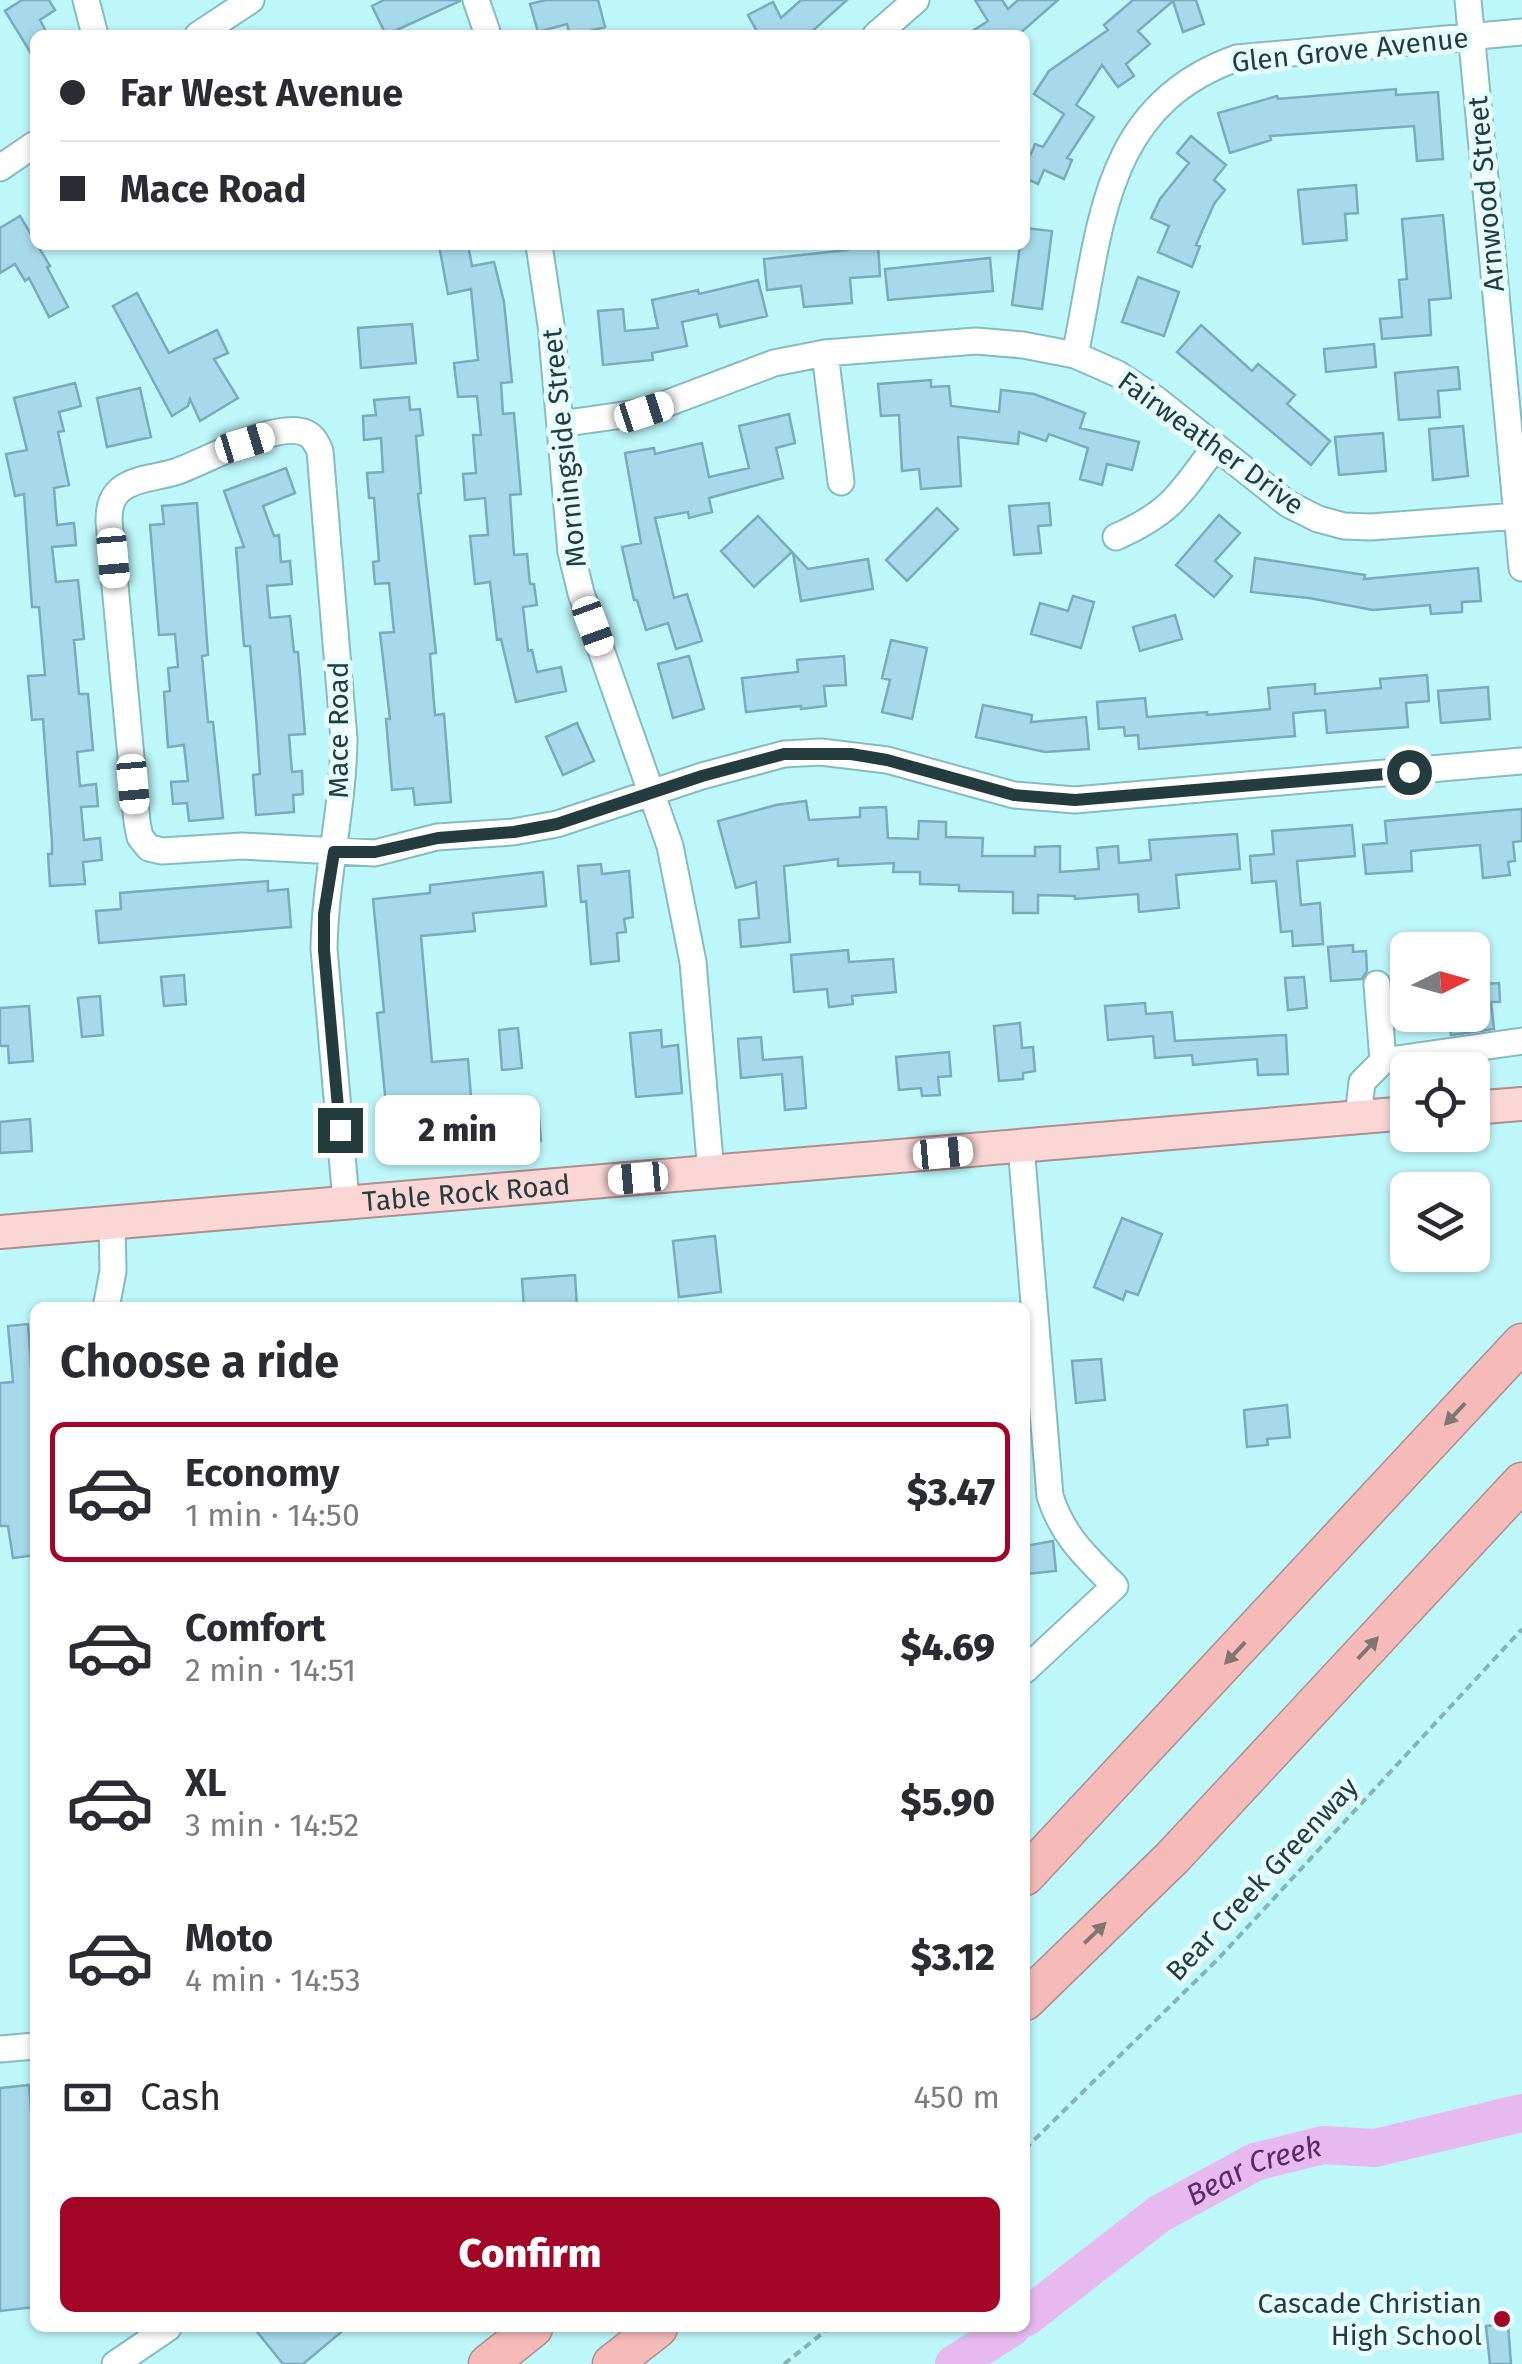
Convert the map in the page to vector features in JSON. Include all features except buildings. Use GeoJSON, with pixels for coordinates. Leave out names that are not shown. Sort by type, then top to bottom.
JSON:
{"type":"FeatureCollection","features":[{"type":"Feature","properties":{"kind":"highway"},"geometry":{"type":"LineString","coordinates":[[1030,1871],[1522,1343]]}},
{"type":"Feature","properties":{"kind":"highway"},"geometry":{"type":"LineString","coordinates":[[1030,1996],[1172,1858],[1522,1482]]}},
{"type":"Feature","properties":{"kind":"highway"},"geometry":{"type":"LineString","coordinates":[[488,2364],[528,2332]]}},
{"type":"Feature","properties":{"kind":"highway"},"geometry":{"type":"LineString","coordinates":[[612,2364],[653,2332]]}},
{"type":"Feature","properties":{"kind":"main road"},"geometry":{"type":"LineString","coordinates":[[1490,1107],[1522,1104]]}},
{"type":"Feature","properties":{"kind":"main road","name":"Table Rock Road"},"geometry":{"type":"LineString","coordinates":[[0,1232],[1390,1115]]}},
{"type":"Feature","properties":{"kind":"street"},"geometry":{"type":"LineString","coordinates":[[86,0],[94,30]]}},
{"type":"Feature","properties":{"kind":"street"},"geometry":{"type":"LineString","coordinates":[[206,30],[251,0]]}},
{"type":"Feature","properties":{"kind":"street"},"geometry":{"type":"LineString","coordinates":[[476,0],[486,30]]}},
{"type":"Feature","properties":{"kind":"street"},"geometry":{"type":"LineString","coordinates":[[882,30],[916,0]]}},
{"type":"Feature","properties":{"kind":"street","name":"Arnwood Street"},"geometry":{"type":"LineString","coordinates":[[1468,0],[1522,568]]}},
{"type":"Feature","properties":{"kind":"street","name":"Glen Grove Avenue"},"geometry":{"type":"LineString","coordinates":[[1075,355],[1118,163],[1140,125],[1186,82],[1237,58],[1522,32]]}},
{"type":"Feature","properties":{"kind":"street"},"geometry":{"type":"LineString","coordinates":[[0,168],[30,147]]}},
{"type":"Feature","properties":{"kind":"street","name":"Morningside Street"},"geometry":{"type":"LineString","coordinates":[[540,250],[572,552],[581,593],[670,846],[693,962],[712,1173]]}},
{"type":"Feature","properties":{"kind":"street","name":"Fairweather Drive"},"geometry":{"type":"LineString","coordinates":[[560,424],[644,412],[774,363],[825,353],[976,340],[1075,355],[1118,374],[1157,400],[1288,504],[1344,526],[1517,516]]}},
{"type":"Feature","properties":{"kind":"street"},"geometry":{"type":"LineString","coordinates":[[825,353],[841,482]]}},
{"type":"Feature","properties":{"kind":"street","name":"Mace Road"},"geometry":{"type":"LineString","coordinates":[[334,852],[242,846],[162,851],[149,848],[140,837],[109,520],[114,497],[131,484],[178,472],[271,435],[294,431],[305,432],[315,440],[323,465],[342,702],[343,774],[334,852],[324,914],[324,950],[346,1201]]}},
{"type":"Feature","properties":{"kind":"street"},"geometry":{"type":"LineString","coordinates":[[1116,537],[1169,508],[1215,447]]}},
{"type":"Feature","properties":{"kind":"street"},"geometry":{"type":"LineString","coordinates":[[334,852],[375,852],[438,838],[542,827],[784,754],[820,752],[887,760],[1014,795],[1075,800],[1522,761]]}},
{"type":"Feature","properties":{"kind":"street"},"geometry":{"type":"LineString","coordinates":[[1377,984],[1383,1061]]}},
{"type":"Feature","properties":{"kind":"street"},"geometry":{"type":"LineString","coordinates":[[1358,1118],[1362,1082],[1383,1061],[1522,1041]]}},
{"type":"Feature","properties":{"kind":"street"},"geometry":{"type":"LineString","coordinates":[[1020,1146],[1050,1496],[1058,1521],[1073,1544],[1115,1586],[1030,1665]]}},
{"type":"Feature","properties":{"kind":"street"},"geometry":{"type":"LineString","coordinates":[[107,1302],[113,1271],[112,1222]]}},
{"type":"Feature","properties":{"kind":"street"},"geometry":{"type":"LineString","coordinates":[[0,2049],[30,2046]]}},
{"type":"Feature","properties":{"kind":"street"},"geometry":{"type":"LineString","coordinates":[[115,2364],[162,2332]]}},
{"type":"Feature","properties":{"kind":"path","name":"Bear Creek Greenway"},"geometry":{"type":"LineString","coordinates":[[1030,2145],[1218,1958],[1522,1629]]}},
{"type":"Feature","properties":{"kind":"path"},"geometry":{"type":"LineString","coordinates":[[784,2364],[824,2332]]}},
{"type":"Feature","properties":{"kind":"waterway","name":"Bear Creek"},"geometry":{"type":"LineString","coordinates":[[1030,2314],[1159,2214],[1255,2162],[1323,2145],[1375,2148],[1522,2113]]}},
{"type":"Feature","properties":{"kind":"waterway","name":"Bear Creek"},"geometry":{"type":"LineString","coordinates":[[954,2364],[1005,2332]]}},
{"type":"Feature","properties":{"kind":"place","name":"Cascade Christian High School"},"geometry":{"type":"Point","coordinates":[1502,2319]}},
{"type":"Feature","properties":{"kind":"route"},"geometry":{"type":"LineString","coordinates":[[340,1130],[324,950],[324,914],[334,852],[375,852],[438,838],[557,824],[702,776],[784,754],[851,754],[1014,795],[1075,800],[1409,772]]}}]}
